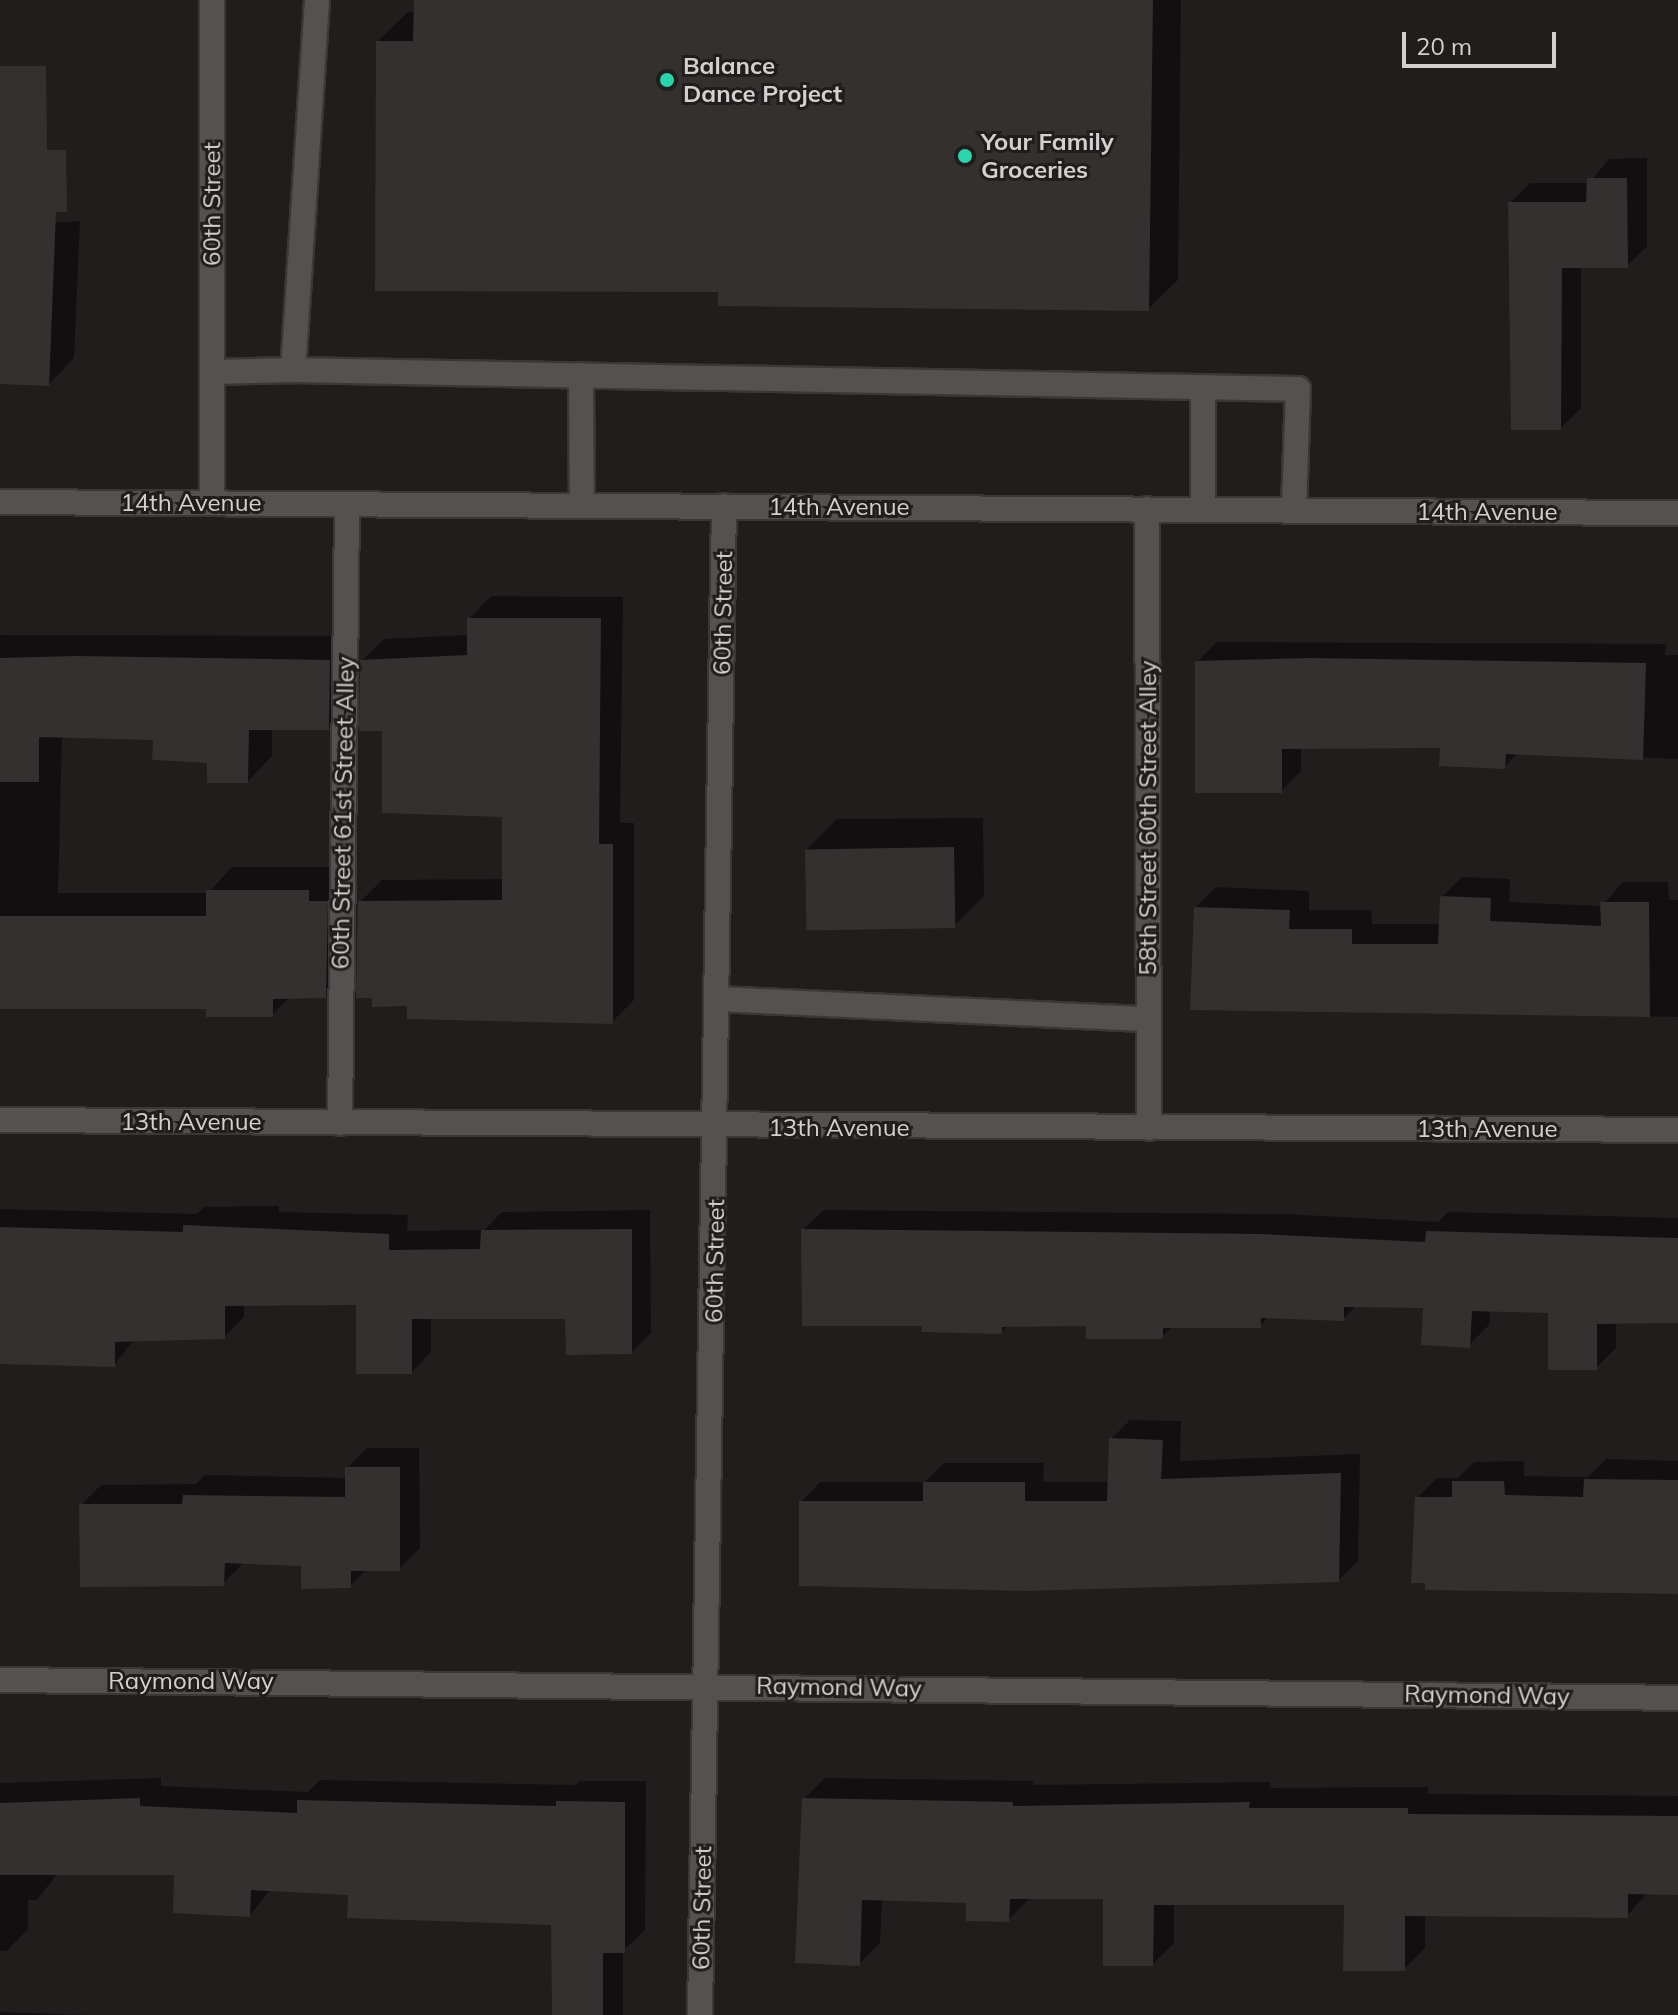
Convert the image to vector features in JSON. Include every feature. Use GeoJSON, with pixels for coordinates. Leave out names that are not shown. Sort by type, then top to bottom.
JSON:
{"type":"FeatureCollection","features":[{"type":"Feature","properties":{"kind":"street","name":"60th Street"},"geometry":{"type":"LineString","coordinates":[[212,0],[212,503]]}},
{"type":"Feature","properties":{"kind":"street"},"geometry":{"type":"LineString","coordinates":[[293,370],[317,0]]}},
{"type":"Feature","properties":{"kind":"street"},"geometry":{"type":"LineString","coordinates":[[212,372],[293,370],[1298,389],[1294,511]]}},
{"type":"Feature","properties":{"kind":"street"},"geometry":{"type":"LineString","coordinates":[[581,375],[582,505]]}},
{"type":"Feature","properties":{"kind":"street"},"geometry":{"type":"LineString","coordinates":[[1203,387],[1203,510]]}},
{"type":"Feature","properties":{"kind":"street","name":"14th Avenue"},"geometry":{"type":"LineString","coordinates":[[0,502],[1678,513]]}},
{"type":"Feature","properties":{"kind":"street","name":"60th Street 61st Street Alley"},"geometry":{"type":"LineString","coordinates":[[340,1123],[347,504]]}},
{"type":"Feature","properties":{"kind":"street","name":"60th Street"},"geometry":{"type":"LineString","coordinates":[[700,2015],[718,1128],[724,506]]}},
{"type":"Feature","properties":{"kind":"street","name":"58th Street 60th Street Alley"},"geometry":{"type":"LineString","coordinates":[[1147,509],[1149,1128]]}},
{"type":"Feature","properties":{"kind":"street"},"geometry":{"type":"LineString","coordinates":[[719,999],[1148,1019]]}},
{"type":"Feature","properties":{"kind":"street","name":"13th Avenue"},"geometry":{"type":"LineString","coordinates":[[0,1120],[718,1128],[1678,1130]]}},
{"type":"Feature","properties":{"kind":"street","name":"Raymond Way"},"geometry":{"type":"LineString","coordinates":[[0,1680],[706,1685],[1678,1698]]}},
{"type":"Feature","properties":{"kind":"building"},"geometry":{"type":"Polygon","coordinates":[[[414,0],[1153,0],[1149,311],[718,306],[718,292],[375,291],[376,41],[413,41],[414,0]]]}},
{"type":"Feature","properties":{"kind":"building"},"geometry":{"type":"Polygon","coordinates":[[[0,66],[46,66],[47,150],[66,150],[67,212],[56,212],[49,386],[0,384],[0,66]]]}},
{"type":"Feature","properties":{"kind":"building"},"geometry":{"type":"Polygon","coordinates":[[[1587,178],[1627,178],[1628,268],[1562,268],[1561,430],[1511,430],[1508,202],[1586,202],[1587,178]]]}},
{"type":"Feature","properties":{"kind":"building"},"geometry":{"type":"Polygon","coordinates":[[[467,618],[601,618],[599,844],[613,844],[613,1024],[407,1019],[407,1006],[372,1007],[372,998],[356,998],[358,901],[502,900],[502,817],[382,813],[382,731],[359,731],[360,660],[467,655],[467,618]]]}},
{"type":"Feature","properties":{"kind":"building"},"geometry":{"type":"Polygon","coordinates":[[[76,656],[330,660],[329,730],[249,730],[248,783],[207,783],[207,763],[152,760],[153,740],[39,737],[39,782],[0,782],[0,658],[76,656]]]}},
{"type":"Feature","properties":{"kind":"building"},"geometry":{"type":"Polygon","coordinates":[[[1309,658],[1646,663],[1643,760],[1506,754],[1505,769],[1439,766],[1440,748],[1282,749],[1282,793],[1195,793],[1195,661],[1309,658]]]}},
{"type":"Feature","properties":{"kind":"building"},"geometry":{"type":"Polygon","coordinates":[[[954,847],[955,928],[806,931],[805,850],[954,847]]]}},
{"type":"Feature","properties":{"kind":"building"},"geometry":{"type":"Polygon","coordinates":[[[206,890],[309,890],[309,901],[328,901],[326,998],[273,999],[273,1017],[206,1017],[206,1009],[0,1009],[0,916],[206,916],[206,890]]]}},
{"type":"Feature","properties":{"kind":"building"},"geometry":{"type":"Polygon","coordinates":[[[1440,896],[1491,898],[1490,921],[1601,926],[1600,902],[1649,902],[1650,1017],[1190,1010],[1194,907],[1290,910],[1289,929],[1352,929],[1352,944],[1438,944],[1440,896]]]}},
{"type":"Feature","properties":{"kind":"building"},"geometry":{"type":"Polygon","coordinates":[[[183,1225],[389,1234],[389,1250],[480,1249],[481,1230],[632,1229],[632,1354],[566,1355],[565,1319],[412,1319],[412,1374],[356,1374],[356,1305],[225,1306],[225,1339],[115,1342],[115,1367],[0,1364],[0,1227],[183,1232],[183,1225]]]}},
{"type":"Feature","properties":{"kind":"building"},"geometry":{"type":"Polygon","coordinates":[[[801,1229],[1262,1234],[1425,1242],[1426,1231],[1678,1238],[1678,1323],[1597,1324],[1597,1370],[1548,1370],[1548,1313],[1472,1311],[1470,1348],[1421,1345],[1423,1308],[1344,1307],[1344,1321],[1261,1318],[1261,1328],[1163,1328],[1163,1339],[1086,1339],[1086,1326],[1002,1327],[1002,1334],[921,1332],[922,1326],[802,1326],[801,1229]]]}},
{"type":"Feature","properties":{"kind":"building"},"geometry":{"type":"Polygon","coordinates":[[[1109,1438],[1163,1440],[1161,1479],[1341,1473],[1339,1582],[1024,1591],[799,1586],[799,1501],[923,1501],[923,1482],[1025,1482],[1025,1501],[1107,1501],[1109,1438]]]}},
{"type":"Feature","properties":{"kind":"building"},"geometry":{"type":"Polygon","coordinates":[[[345,1467],[400,1467],[400,1571],[351,1571],[351,1588],[301,1589],[301,1566],[225,1563],[224,1586],[80,1587],[79,1504],[182,1504],[183,1495],[345,1497],[345,1467]]]}},
{"type":"Feature","properties":{"kind":"building"},"geometry":{"type":"Polygon","coordinates":[[[1584,1479],[1678,1480],[1678,1594],[1425,1590],[1425,1583],[1411,1583],[1415,1497],[1452,1497],[1452,1481],[1504,1481],[1505,1495],[1583,1497],[1584,1479]]]}},
{"type":"Feature","properties":{"kind":"building"},"geometry":{"type":"Polygon","coordinates":[[[140,1798],[140,1806],[297,1813],[297,1800],[556,1806],[556,1801],[625,1802],[625,1953],[603,1953],[603,2015],[552,2015],[551,1925],[347,1918],[348,1895],[251,1890],[250,1917],[173,1913],[174,1875],[0,1875],[0,1803],[140,1798]]]}},
{"type":"Feature","properties":{"kind":"building"},"geometry":{"type":"Polygon","coordinates":[[[802,1798],[1013,1802],[1013,1806],[1250,1802],[1249,1808],[1408,1808],[1408,1814],[1678,1816],[1678,1895],[1628,1894],[1628,1918],[1405,1916],[1405,1971],[1343,1971],[1344,1905],[1154,1905],[1153,1966],[1103,1966],[1103,1899],[1010,1899],[1009,1922],[966,1921],[966,1903],[862,1900],[860,1966],[795,1963],[802,1798]]]}},
{"type":"Feature","properties":{"kind":"place","name":"Balance Dance Project"},"geometry":{"type":"Point","coordinates":[667,80]}},
{"type":"Feature","properties":{"kind":"place","name":"Your Family Groceries"},"geometry":{"type":"Point","coordinates":[965,156]}}]}
